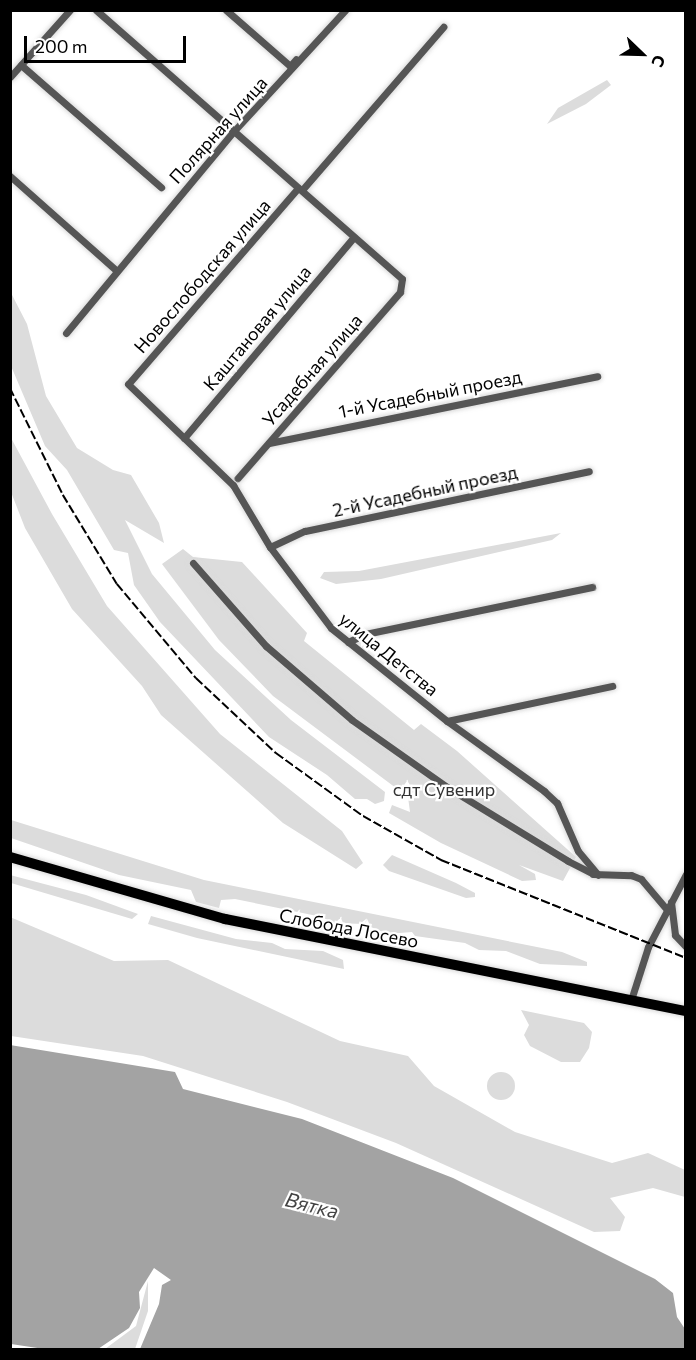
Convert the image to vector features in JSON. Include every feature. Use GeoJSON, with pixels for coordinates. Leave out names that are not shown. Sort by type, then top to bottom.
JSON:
{"type":"FeatureCollection","features":[{"type":"Feature","properties":{"kind":"main road","name":"Слобода Лосево"},"geometry":{"type":"LineString","coordinates":[[10,857],[225,920],[686,1011]]}},
{"type":"Feature","properties":{"kind":"street"},"geometry":{"type":"LineString","coordinates":[[10,77],[70,10]]}},
{"type":"Feature","properties":{"kind":"street"},"geometry":{"type":"LineString","coordinates":[[96,10],[354,237]]}},
{"type":"Feature","properties":{"kind":"street"},"geometry":{"type":"LineString","coordinates":[[226,10],[290,66],[339,10]]}},
{"type":"Feature","properties":{"kind":"street","name":"Полярная улица"},"geometry":{"type":"LineString","coordinates":[[66,333],[116,270],[233,132],[345,10]]}},
{"type":"Feature","properties":{"kind":"street","name":"Новослободская улица"},"geometry":{"type":"LineString","coordinates":[[128,384],[443,27]]}},
{"type":"Feature","properties":{"kind":"street"},"geometry":{"type":"LineString","coordinates":[[21,65],[161,187]]}},
{"type":"Feature","properties":{"kind":"street"},"geometry":{"type":"LineString","coordinates":[[10,176],[116,270]]}},
{"type":"Feature","properties":{"kind":"street","name":"Усадебная улица"},"geometry":{"type":"LineString","coordinates":[[238,478],[400,292],[402,279],[354,237]]}},
{"type":"Feature","properties":{"kind":"street","name":"Каштановая улица"},"geometry":{"type":"LineString","coordinates":[[184,438],[354,237]]}},
{"type":"Feature","properties":{"kind":"street","name":"1-й Усадебный проезд"},"geometry":{"type":"LineString","coordinates":[[268,443],[597,376]]}},
{"type":"Feature","properties":{"kind":"street","name":"улица Детства"},"geometry":{"type":"LineString","coordinates":[[128,384],[233,485],[270,547],[331,628],[447,721],[558,803],[578,850],[598,875]]}},
{"type":"Feature","properties":{"kind":"street","name":"2-й Усадебный проезд"},"geometry":{"type":"LineString","coordinates":[[270,547],[305,531],[589,471]]}},
{"type":"Feature","properties":{"kind":"street"},"geometry":{"type":"LineString","coordinates":[[193,562],[266,646],[352,720],[510,828],[598,875],[631,875],[641,879],[668,911]]}},
{"type":"Feature","properties":{"kind":"street"},"geometry":{"type":"LineString","coordinates":[[348,642],[365,634],[592,587]]}},
{"type":"Feature","properties":{"kind":"street"},"geometry":{"type":"LineString","coordinates":[[447,721],[612,686]]}},
{"type":"Feature","properties":{"kind":"street"},"geometry":{"type":"LineString","coordinates":[[631,1000],[648,947],[686,874]]}},
{"type":"Feature","properties":{"kind":"street"},"geometry":{"type":"LineString","coordinates":[[671,902],[675,935],[686,946]]}},
{"type":"Feature","properties":{"kind":"green space"},"geometry":{"type":"Polygon","coordinates":[[[607,80],[611,85],[586,104],[547,124],[558,108],[607,80]]]}},
{"type":"Feature","properties":{"kind":"green space"},"geometry":{"type":"Polygon","coordinates":[[[10,291],[27,324],[46,396],[77,448],[113,470],[131,475],[159,523],[164,543],[125,520],[152,574],[215,650],[291,720],[385,792],[384,801],[375,804],[367,799],[355,799],[327,775],[269,737],[160,622],[134,585],[128,553],[114,550],[67,470],[45,446],[11,366],[10,291]]]}},
{"type":"Feature","properties":{"kind":"green space"},"geometry":{"type":"Polygon","coordinates":[[[10,436],[52,514],[107,606],[220,734],[342,831],[363,863],[356,869],[283,823],[161,715],[142,686],[72,609],[25,528],[11,492],[10,436]]]}},
{"type":"Feature","properties":{"kind":"green space"},"geometry":{"type":"Polygon","coordinates":[[[561,533],[552,540],[381,579],[336,584],[320,578],[324,572],[359,571],[561,533]]]}},
{"type":"Feature","properties":{"kind":"green space","name":"сдт Сувенир"},"geometry":{"type":"Polygon","coordinates":[[[183,549],[193,557],[242,562],[307,633],[304,641],[414,730],[421,724],[457,751],[576,857],[563,881],[519,865],[535,874],[536,880],[522,881],[441,843],[389,813],[392,805],[410,812],[408,797],[273,696],[219,640],[162,564],[183,549]]]}},
{"type":"Feature","properties":{"kind":"green space"},"geometry":{"type":"Polygon","coordinates":[[[11,820],[204,880],[562,952],[587,962],[587,966],[540,964],[506,951],[479,950],[465,943],[415,936],[412,932],[387,934],[364,924],[333,923],[322,917],[235,899],[221,900],[219,908],[196,902],[191,890],[119,875],[11,838],[11,820]]]}},
{"type":"Feature","properties":{"kind":"green space"},"geometry":{"type":"Polygon","coordinates":[[[392,855],[456,883],[475,893],[475,897],[466,898],[389,871],[383,865],[392,855]]]}},
{"type":"Feature","properties":{"kind":"green space"},"geometry":{"type":"Polygon","coordinates":[[[10,875],[86,895],[138,914],[132,919],[11,883],[10,875]]]}},
{"type":"Feature","properties":{"kind":"green space"},"geometry":{"type":"Polygon","coordinates":[[[151,916],[236,939],[272,943],[285,949],[323,951],[343,960],[344,969],[197,938],[148,924],[151,916]]]}},
{"type":"Feature","properties":{"kind":"green space"},"geometry":{"type":"Polygon","coordinates":[[[10,917],[114,961],[168,960],[340,1041],[408,1056],[434,1086],[515,1132],[612,1163],[648,1153],[685,1170],[685,1197],[653,1188],[610,1198],[625,1217],[620,1231],[594,1232],[396,1143],[287,1102],[143,1056],[11,1036],[10,917]]]}},
{"type":"Feature","properties":{"kind":"green space"},"geometry":{"type":"Polygon","coordinates":[[[521,1010],[584,1023],[592,1032],[589,1048],[580,1062],[561,1062],[530,1046],[524,1035],[529,1025],[521,1010]]]}},
{"type":"Feature","properties":{"kind":"green space"},"geometry":{"type":"Polygon","coordinates":[[[501,1072],[511,1076],[515,1086],[511,1096],[501,1100],[491,1096],[487,1086],[491,1076],[501,1072]]]}},
{"type":"Feature","properties":{"kind":"green space"},"geometry":{"type":"Polygon","coordinates":[[[148,1281],[148,1311],[135,1349],[105,1349],[136,1326],[148,1281]]]}},
{"type":"Feature","properties":{"kind":"water","name":"Вятка"},"geometry":{"type":"Polygon","coordinates":[[[10,1045],[175,1072],[183,1089],[302,1119],[453,1178],[655,1279],[673,1293],[677,1317],[685,1329],[685,1349],[140,1349],[159,1304],[162,1285],[171,1280],[154,1268],[139,1292],[140,1308],[129,1328],[98,1349],[44,1349],[11,1344],[10,1045]]]}},
{"type":"Feature","properties":{"kind":"railway"},"geometry":{"type":"LineString","coordinates":[[10,388],[63,495],[117,584],[196,678],[276,753],[363,816],[441,860],[686,958]]}}]}
